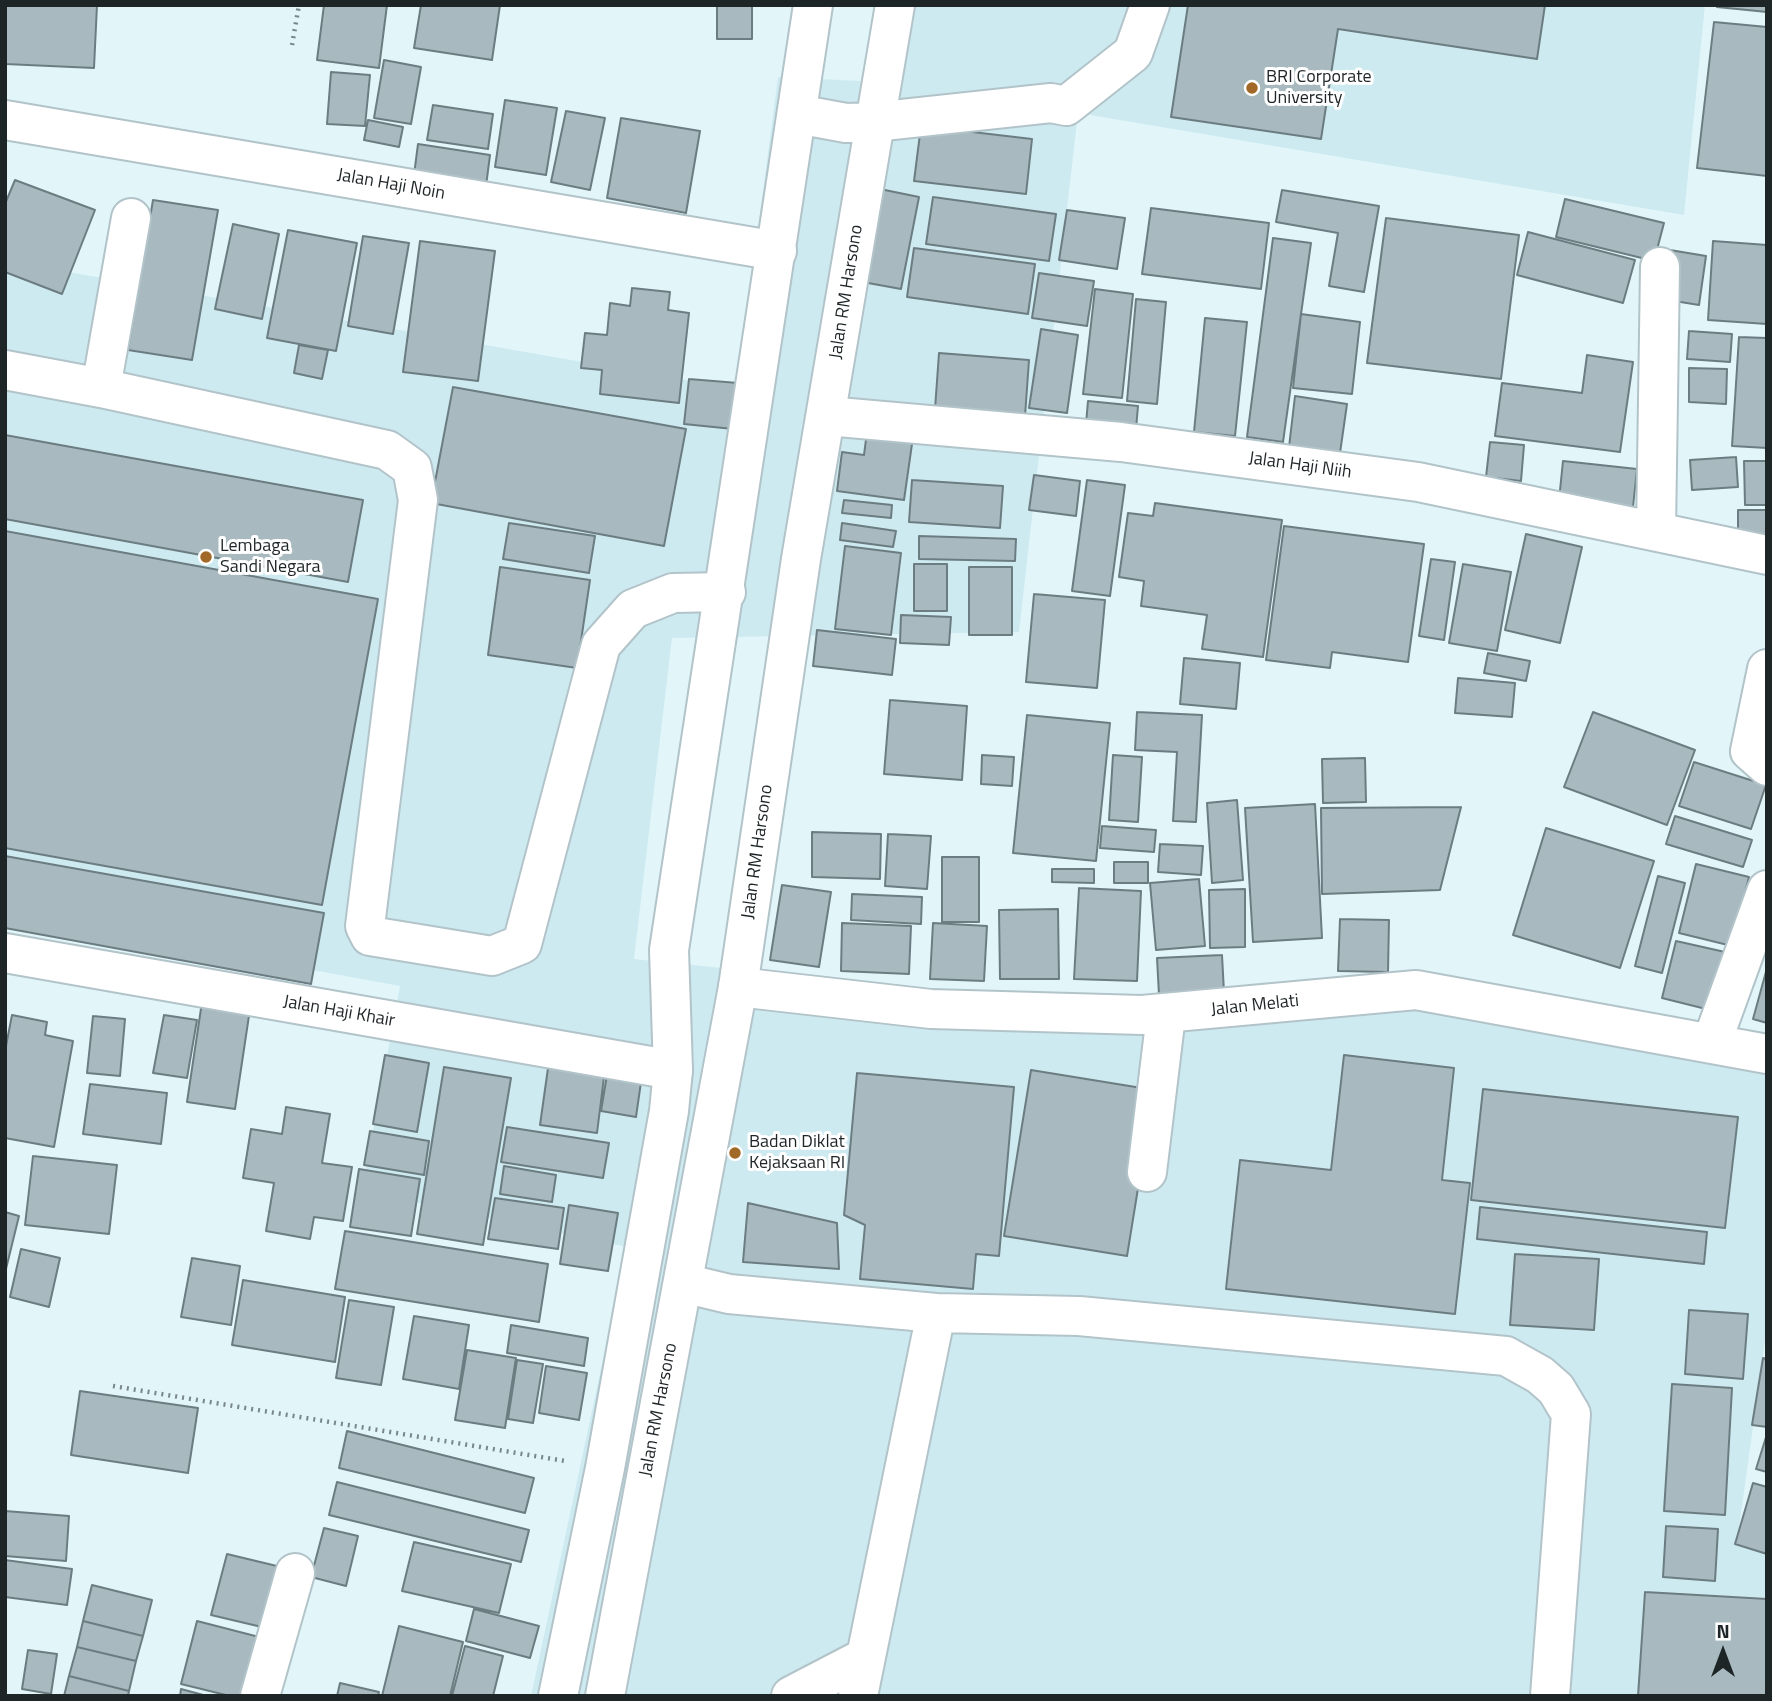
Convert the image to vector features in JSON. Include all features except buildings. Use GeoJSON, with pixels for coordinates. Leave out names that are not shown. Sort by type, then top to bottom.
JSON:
{"type":"FeatureCollection","features":[{"type":"Feature","properties":{"kind":"street"},"geometry":{"type":"LineString","coordinates":[[558,1696],[605,1468],[667,1124],[673,1070],[669,950],[726,592],[813,5]]}},
{"type":"Feature","properties":{"kind":"street","name":"Jalan RM Harsono"},"geometry":{"type":"LineString","coordinates":[[605,1696],[737,986],[802,559],[895,5]]}},
{"type":"Feature","properties":{"kind":"street"},"geometry":{"type":"LineString","coordinates":[[797,114],[846,123],[1051,103],[1066,106],[1133,53],[1150,5]]}},
{"type":"Feature","properties":{"kind":"street","name":"Jalan Haji Noin"},"geometry":{"type":"LineString","coordinates":[[5,120],[777,251]]}},
{"type":"Feature","properties":{"kind":"street"},"geometry":{"type":"LineString","coordinates":[[101,388],[131,218]]}},
{"type":"Feature","properties":{"kind":"street"},"geometry":{"type":"LineString","coordinates":[[1656,531],[1660,267]]}},
{"type":"Feature","properties":{"kind":"street"},"geometry":{"type":"LineString","coordinates":[[5,370],[387,450],[412,468],[418,500],[365,926],[370,936],[492,956],[522,944],[601,645],[633,609],[673,593],[726,592]]}},
{"type":"Feature","properties":{"kind":"street","name":"Jalan Haji Niih"},"geometry":{"type":"LineString","coordinates":[[827,416],[1121,442],[1418,482],[1767,555]]}},
{"type":"Feature","properties":{"kind":"street"},"geometry":{"type":"LineString","coordinates":[[1767,668],[1751,751],[1767,766]]}},
{"type":"Feature","properties":{"kind":"street"},"geometry":{"type":"LineString","coordinates":[[1712,1042],[1767,890]]}},
{"type":"Feature","properties":{"kind":"street","name":"Jalan Haji Khair"},"geometry":{"type":"LineString","coordinates":[[5,953],[673,1070]]}},
{"type":"Feature","properties":{"kind":"street","name":"Jalan Melati"},"geometry":{"type":"LineString","coordinates":[[737,986],[932,1009],[1166,1014],[1416,990],[1767,1054]]}},
{"type":"Feature","properties":{"kind":"street"},"geometry":{"type":"LineString","coordinates":[[1147,1172],[1166,1014]]}},
{"type":"Feature","properties":{"kind":"street"},"geometry":{"type":"LineString","coordinates":[[683,1283],[729,1294],[936,1313],[1079,1316],[1506,1356],[1540,1375],[1556,1389],[1571,1414],[1550,1696]]}},
{"type":"Feature","properties":{"kind":"street"},"geometry":{"type":"LineString","coordinates":[[858,1696],[936,1313]]}},
{"type":"Feature","properties":{"kind":"street"},"geometry":{"type":"LineString","coordinates":[[260,1696],[295,1573]]}},
{"type":"Feature","properties":{"kind":"street"},"geometry":{"type":"LineString","coordinates":[[791,1696],[864,1658]]}},
{"type":"Feature","properties":{"kind":"path"},"geometry":{"type":"LineString","coordinates":[[292,44],[299,5]]}},
{"type":"Feature","properties":{"kind":"path"},"geometry":{"type":"LineString","coordinates":[[113,1386],[605,1468]]}},
{"type":"Feature","properties":{"kind":"shaded area"},"geometry":{"type":"Polygon","coordinates":[[[911,5],[1705,5],[1684,215],[1078,113],[1019,632],[672,638],[634,959],[1248,1022],[1410,973],[1767,1044],[1767,1326],[1738,1535],[1767,1544],[1767,1696],[531,1696],[627,1247],[362,1191],[400,986],[5,914],[5,261],[737,389],[778,77],[901,83],[911,5]]]}},
{"type":"Feature","properties":{"kind":"place","name":"BRI Corporate University"},"geometry":{"type":"Point","coordinates":[1252,88]}},
{"type":"Feature","properties":{"kind":"place","name":"Lembaga Sandi Negara"},"geometry":{"type":"Point","coordinates":[206,557]}},
{"type":"Feature","properties":{"kind":"place","name":"Badan Diklat Kejaksaan RI"},"geometry":{"type":"Point","coordinates":[735,1153]}}]}
